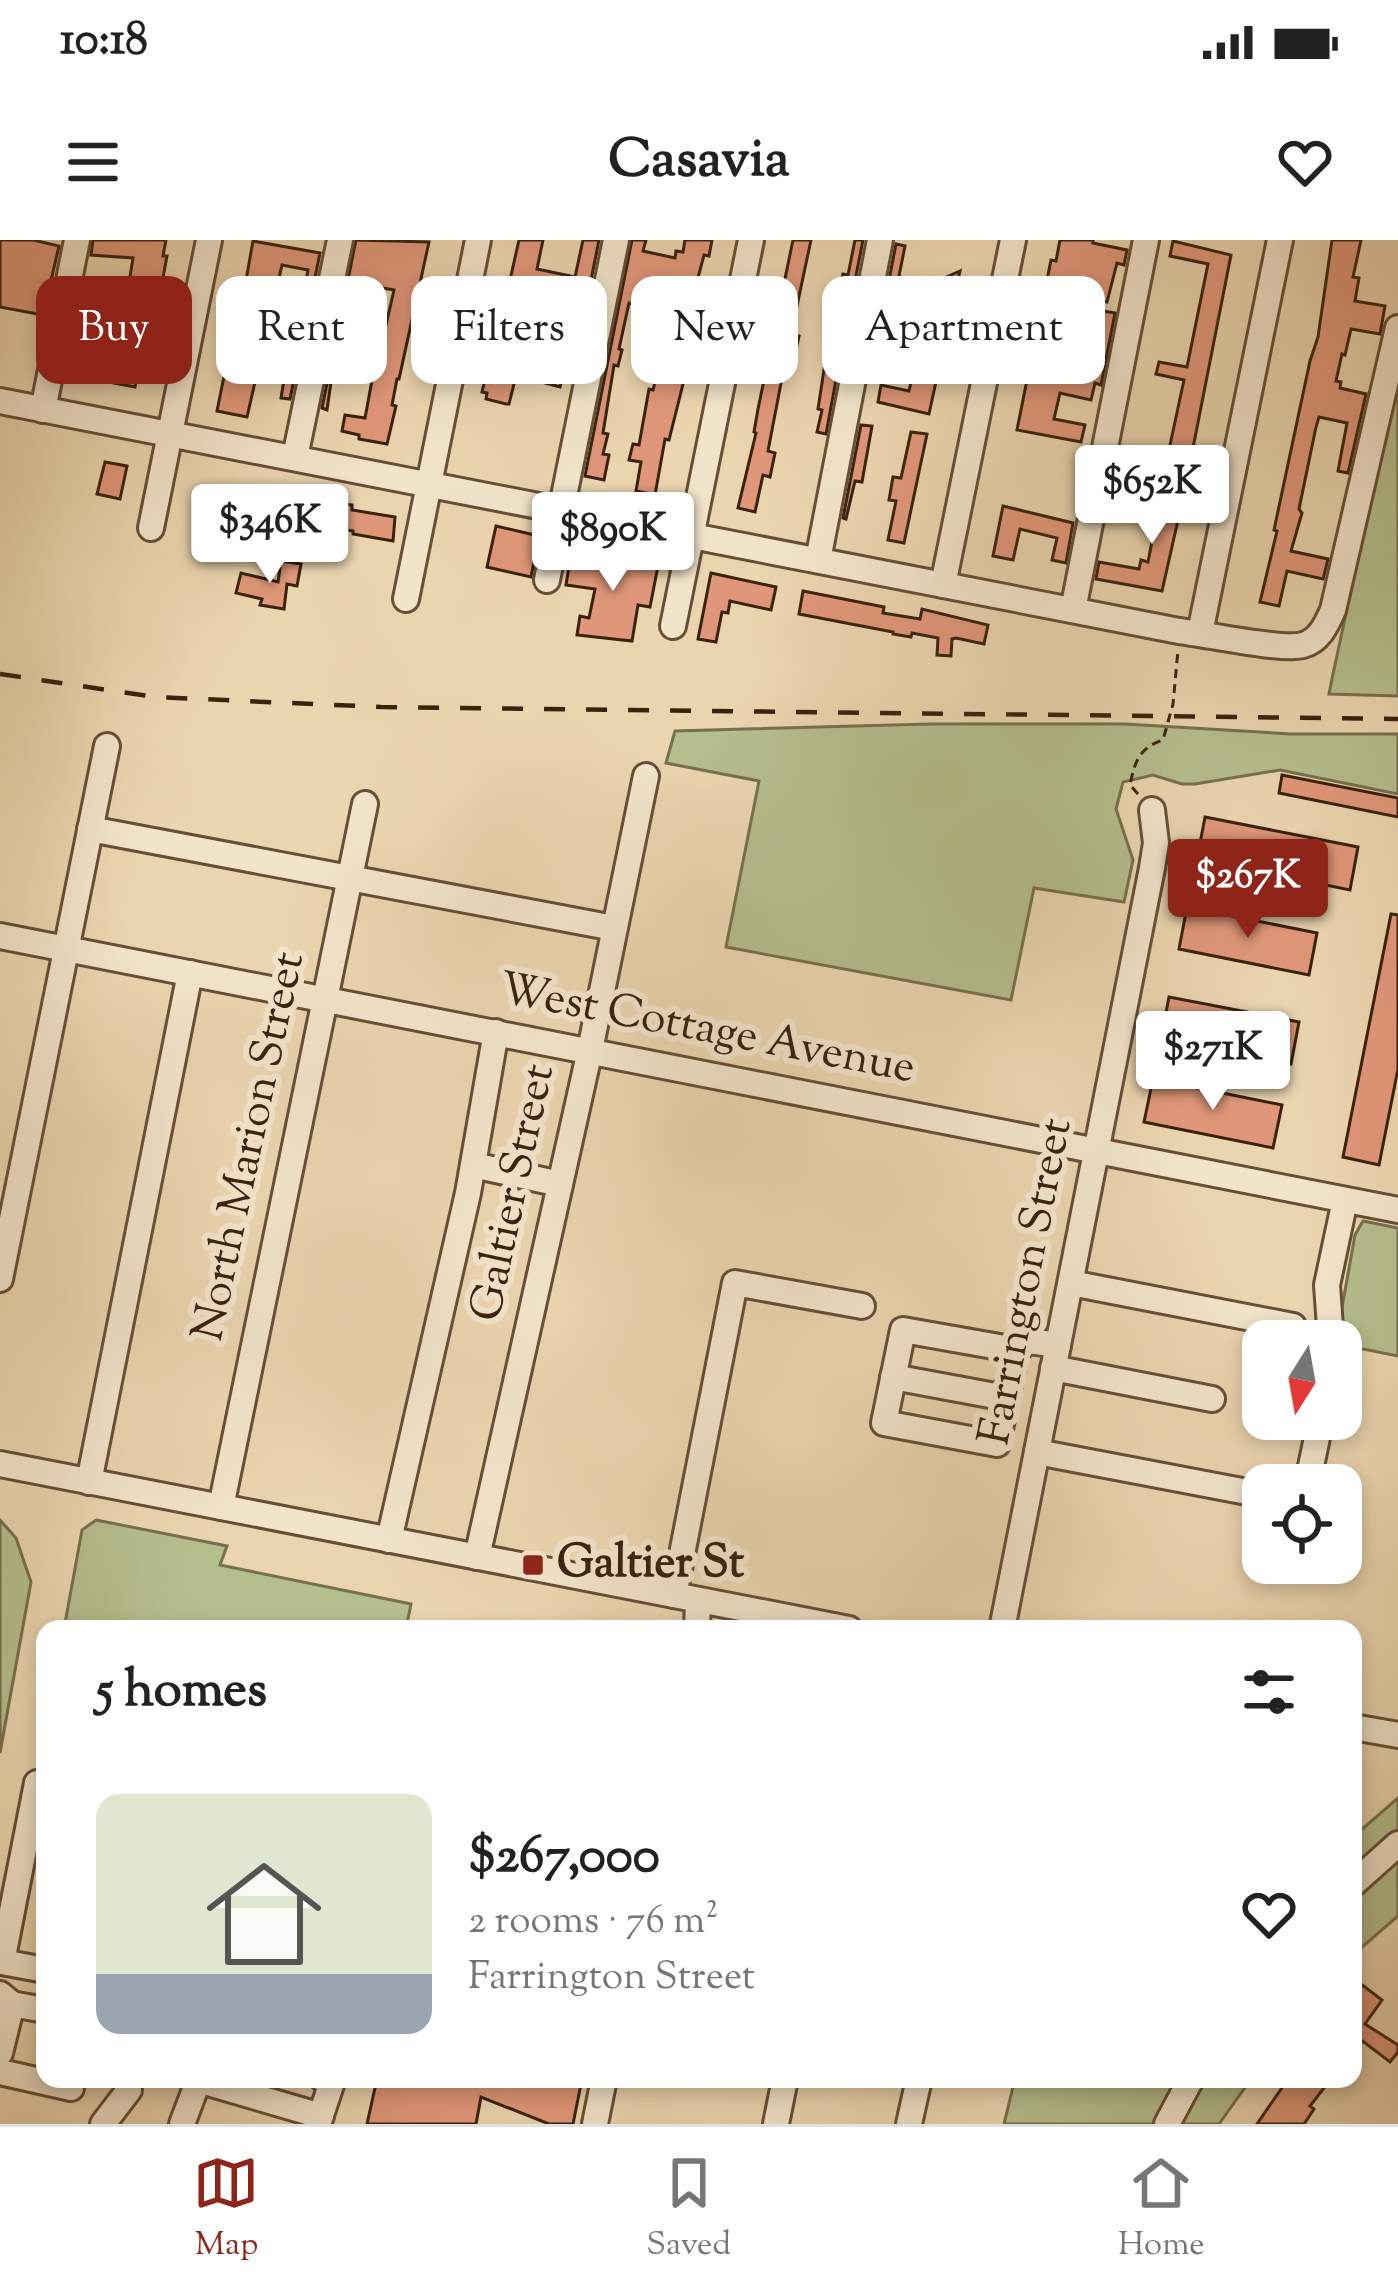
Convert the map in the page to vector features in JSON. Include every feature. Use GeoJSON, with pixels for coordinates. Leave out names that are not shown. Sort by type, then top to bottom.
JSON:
{"type":"FeatureCollection","features":[{"type":"Feature","properties":{"kind":"street"},"geometry":{"type":"LineString","coordinates":[[43,410],[77,240]]}},
{"type":"Feature","properties":{"kind":"street"},"geometry":{"type":"LineString","coordinates":[[151,528],[208,240]]}},
{"type":"Feature","properties":{"kind":"street"},"geometry":{"type":"LineString","coordinates":[[295,457],[340,240]]}},
{"type":"Feature","properties":{"kind":"street"},"geometry":{"type":"LineString","coordinates":[[406,599],[478,240]]}},
{"type":"Feature","properties":{"kind":"street"},"geometry":{"type":"LineString","coordinates":[[548,580],[616,240]]}},
{"type":"Feature","properties":{"kind":"street"},"geometry":{"type":"LineString","coordinates":[[673,626],[751,240]]}},
{"type":"Feature","properties":{"kind":"street"},"geometry":{"type":"LineString","coordinates":[[818,560],[880,240]]}},
{"type":"Feature","properties":{"kind":"street"},"geometry":{"type":"LineString","coordinates":[[943,585],[1013,240]]}},
{"type":"Feature","properties":{"kind":"street"},"geometry":{"type":"LineString","coordinates":[[1073,610],[1146,240]]}},
{"type":"Feature","properties":{"kind":"street"},"geometry":{"type":"LineString","coordinates":[[1199,633],[1280,240]]}},
{"type":"Feature","properties":{"kind":"street"},"geometry":{"type":"LineString","coordinates":[[0,401],[1073,610],[1287,647],[1306,644],[1323,632],[1333,610],[1398,328]]}},
{"type":"Feature","properties":{"kind":"street"},"geometry":{"type":"LineString","coordinates":[[0,1279],[107,746]]}},
{"type":"Feature","properties":{"kind":"street","name":"Galtier Street"},"geometry":{"type":"LineString","coordinates":[[477,1557],[646,776]]}},
{"type":"Feature","properties":{"kind":"street","name":"North Marion Street"},"geometry":{"type":"LineString","coordinates":[[221,1507],[364,804]]}},
{"type":"Feature","properties":{"kind":"street","name":"Farrington Street"},"geometry":{"type":"LineString","coordinates":[[1004,1620],[1156,843],[1152,810]]}},
{"type":"Feature","properties":{"kind":"street"},"geometry":{"type":"LineString","coordinates":[[90,830],[614,928]]}},
{"type":"Feature","properties":{"kind":"street","name":"West Cottage Avenue"},"geometry":{"type":"LineString","coordinates":[[0,936],[1398,1210]]}},
{"type":"Feature","properties":{"kind":"street"},"geometry":{"type":"LineString","coordinates":[[89,1482],[190,973]]}},
{"type":"Feature","properties":{"kind":"street"},"geometry":{"type":"LineString","coordinates":[[389,1540],[472,1165],[496,1032]]}},
{"type":"Feature","properties":{"kind":"street"},"geometry":{"type":"LineString","coordinates":[[472,1165],[560,1184]]}},
{"type":"Feature","properties":{"kind":"street"},"geometry":{"type":"LineString","coordinates":[[1329,1320],[1327,1286],[1345,1200]]}},
{"type":"Feature","properties":{"kind":"street"},"geometry":{"type":"LineString","coordinates":[[694,1620],[686,1597],[735,1283],[862,1306]]}},
{"type":"Feature","properties":{"kind":"street"},"geometry":{"type":"LineString","coordinates":[[1071,1283],[1261,1320]]}},
{"type":"Feature","properties":{"kind":"street"},"geometry":{"type":"LineString","coordinates":[[1016,1350],[903,1330],[884,1423],[997,1444],[1016,1350],[1029,1341],[1056,1357],[1212,1400]]}},
{"type":"Feature","properties":{"kind":"street"},"geometry":{"type":"LineString","coordinates":[[893,1377],[1006,1398]]}},
{"type":"Feature","properties":{"kind":"street"},"geometry":{"type":"LineString","coordinates":[[1037,1453],[1242,1491]]}},
{"type":"Feature","properties":{"kind":"street"},"geometry":{"type":"LineString","coordinates":[[0,1464],[686,1597],[748,1619]]}},
{"type":"Feature","properties":{"kind":"street"},"geometry":{"type":"LineString","coordinates":[[1362,1728],[1398,1735]]}},
{"type":"Feature","properties":{"kind":"street"},"geometry":{"type":"LineString","coordinates":[[36,1788],[1,1968],[36,1970]]}},
{"type":"Feature","properties":{"kind":"street"},"geometry":{"type":"LineString","coordinates":[[1362,1876],[1398,1844]]}},
{"type":"Feature","properties":{"kind":"street"},"geometry":{"type":"LineString","coordinates":[[0,2053],[4,2000],[36,2008]]}},
{"type":"Feature","properties":{"kind":"street"},"geometry":{"type":"LineString","coordinates":[[0,2072],[36,2080]]}},
{"type":"Feature","properties":{"kind":"street"},"geometry":{"type":"LineString","coordinates":[[182,2124],[195,2088]]}},
{"type":"Feature","properties":{"kind":"street"},"geometry":{"type":"LineString","coordinates":[[222,2088],[320,2120],[330,2088]]}},
{"type":"Feature","properties":{"kind":"street"},"geometry":{"type":"LineString","coordinates":[[595,2124],[602,2088]]}},
{"type":"Feature","properties":{"kind":"street"},"geometry":{"type":"LineString","coordinates":[[776,2124],[783,2088]]}},
{"type":"Feature","properties":{"kind":"street"},"geometry":{"type":"LineString","coordinates":[[909,2124],[917,2088]]}},
{"type":"Feature","properties":{"kind":"street"},"geometry":{"type":"LineString","coordinates":[[1167,2124],[1186,2088]]}},
{"type":"Feature","properties":{"kind":"street"},"geometry":{"type":"LineString","coordinates":[[103,2124],[129,2090]]}},
{"type":"Feature","properties":{"kind":"path"},"geometry":{"type":"LineString","coordinates":[[1152,810],[1130,785],[1134,763],[1142,750],[1163,740],[1199,633]]}},
{"type":"Feature","properties":{"kind":"green space"},"geometry":{"type":"Polygon","coordinates":[[[1398,373],[1398,696],[1329,694],[1333,674],[1398,373]]]}},
{"type":"Feature","properties":{"kind":"green space"},"geometry":{"type":"Polygon","coordinates":[[[1125,724],[1291,734],[1398,734],[1398,794],[1280,770],[1195,784],[1153,775],[1123,782],[1116,809],[1133,860],[1124,902],[1034,888],[1011,1000],[726,947],[759,781],[666,763],[675,731],[1125,724]]]}},
{"type":"Feature","properties":{"kind":"green space"},"geometry":{"type":"Polygon","coordinates":[[[1363,1221],[1398,1228],[1398,1356],[1362,1349],[1362,1320],[1342,1320],[1355,1235],[1363,1221]]]}},
{"type":"Feature","properties":{"kind":"green space"},"geometry":{"type":"Polygon","coordinates":[[[0,1520],[16,1538],[31,1582],[0,1753],[0,1520]]]}},
{"type":"Feature","properties":{"kind":"green space"},"geometry":{"type":"Polygon","coordinates":[[[96,1520],[227,1546],[220,1565],[411,1604],[408,1620],[66,1620],[82,1530],[96,1520]]]}},
{"type":"Feature","properties":{"kind":"green space"},"geometry":{"type":"Polygon","coordinates":[[[1398,1798],[1398,1916],[1362,1947],[1362,1829],[1398,1798]]]}},
{"type":"Feature","properties":{"kind":"green space"},"geometry":{"type":"Polygon","coordinates":[[[1013,2088],[1245,2088],[1219,2124],[1004,2124],[1013,2088]]]}},
{"type":"Feature","properties":{"kind":"building"},"geometry":{"type":"Polygon","coordinates":[[[0,240],[59,246],[52,276],[36,276],[36,314],[0,307],[0,240]]]}},
{"type":"Feature","properties":{"kind":"building"},"geometry":{"type":"Polygon","coordinates":[[[93,240],[166,240],[163,276],[130,276],[133,258],[91,255],[93,240]]]}},
{"type":"Feature","properties":{"kind":"building"},"geometry":{"type":"Polygon","coordinates":[[[356,240],[429,242],[422,276],[411,276],[411,324],[387,444],[342,431],[345,415],[365,418],[371,384],[387,384],[387,321],[394,290],[387,289],[387,276],[349,276],[356,240]]]}},
{"type":"Feature","properties":{"kind":"building"},"geometry":{"type":"Polygon","coordinates":[[[519,240],[543,240],[537,269],[570,276],[511,276],[519,240]]]}},
{"type":"Feature","properties":{"kind":"building"},"geometry":{"type":"Polygon","coordinates":[[[583,240],[599,240],[592,276],[575,276],[583,240]]]}},
{"type":"Feature","properties":{"kind":"building"},"geometry":{"type":"Polygon","coordinates":[[[632,240],[646,240],[643,251],[675,258],[676,251],[683,252],[685,240],[712,240],[698,276],[631,276],[631,304],[618,366],[614,365],[603,433],[608,434],[603,454],[609,455],[604,480],[585,476],[607,384],[632,240]]]}},
{"type":"Feature","properties":{"kind":"building"},"geometry":{"type":"Polygon","coordinates":[[[793,240],[811,240],[798,301],[798,276],[786,276],[793,240]]]}},
{"type":"Feature","properties":{"kind":"building"},"geometry":{"type":"Polygon","coordinates":[[[855,240],[863,240],[856,276],[843,276],[848,275],[855,240]]]}},
{"type":"Feature","properties":{"kind":"building"},"geometry":{"type":"Polygon","coordinates":[[[1060,240],[1093,240],[1127,250],[1124,265],[1117,263],[1107,302],[1105,276],[1048,276],[1051,260],[1056,261],[1060,240]]]}},
{"type":"Feature","properties":{"kind":"building"},"geometry":{"type":"Polygon","coordinates":[[[1332,240],[1361,240],[1353,277],[1359,278],[1355,301],[1385,306],[1380,334],[1351,329],[1336,381],[1341,382],[1340,388],[1366,394],[1348,473],[1338,471],[1347,423],[1319,417],[1316,427],[1291,551],[1328,559],[1323,579],[1287,571],[1279,606],[1260,602],[1318,337],[1332,240]]]}},
{"type":"Feature","properties":{"kind":"building"},"geometry":{"type":"Polygon","coordinates":[[[253,241],[320,253],[315,276],[282,265],[279,276],[247,276],[253,241]]]}},
{"type":"Feature","properties":{"kind":"building"},"geometry":{"type":"Polygon","coordinates":[[[1173,241],[1231,255],[1190,463],[1167,459],[1184,380],[1156,374],[1159,362],[1187,367],[1208,264],[1170,256],[1173,241]]]}},
{"type":"Feature","properties":{"kind":"building"},"geometry":{"type":"Polygon","coordinates":[[[896,244],[905,246],[899,276],[890,276],[896,244]]]}},
{"type":"Feature","properties":{"kind":"building"},"geometry":{"type":"Polygon","coordinates":[[[1105,311],[1115,313],[1105,364],[1105,311]]]}},
{"type":"Feature","properties":{"kind":"building"},"geometry":{"type":"Polygon","coordinates":[[[822,383],[835,384],[826,434],[817,432],[822,410],[818,409],[822,383]]]}},
{"type":"Feature","properties":{"kind":"building"},"geometry":{"type":"Polygon","coordinates":[[[222,384],[255,384],[247,417],[217,411],[222,384]]]}},
{"type":"Feature","properties":{"kind":"building"},"geometry":{"type":"Polygon","coordinates":[[[283,384],[293,384],[290,399],[281,398],[283,384]]]}},
{"type":"Feature","properties":{"kind":"building"},"geometry":{"type":"Polygon","coordinates":[[[327,384],[331,384],[327,410],[322,408],[327,384]]]}},
{"type":"Feature","properties":{"kind":"building"},"geometry":{"type":"Polygon","coordinates":[[[484,384],[514,384],[509,404],[486,399],[487,393],[482,392],[484,384]]]}},
{"type":"Feature","properties":{"kind":"building"},"geometry":{"type":"Polygon","coordinates":[[[655,384],[683,384],[669,440],[665,439],[655,495],[636,491],[641,462],[629,460],[633,444],[639,445],[649,389],[655,384]]]}},
{"type":"Feature","properties":{"kind":"building"},"geometry":{"type":"Polygon","coordinates":[[[763,384],[781,384],[768,451],[775,453],[770,477],[763,475],[755,512],[738,508],[763,384]]]}},
{"type":"Feature","properties":{"kind":"building"},"geometry":{"type":"Polygon","coordinates":[[[911,384],[936,384],[929,414],[878,402],[881,385],[909,391],[911,384]]]}},
{"type":"Feature","properties":{"kind":"building"},"geometry":{"type":"Polygon","coordinates":[[[1026,384],[1095,384],[1091,400],[1060,393],[1054,419],[1085,425],[1081,442],[1017,430],[1026,384]]]}},
{"type":"Feature","properties":{"kind":"building"},"geometry":{"type":"Polygon","coordinates":[[[861,425],[872,426],[862,482],[855,481],[846,519],[843,518],[861,425]]]}},
{"type":"Feature","properties":{"kind":"building"},"geometry":{"type":"Polygon","coordinates":[[[911,432],[927,434],[904,543],[888,540],[896,501],[889,500],[893,477],[901,478],[911,432]]]}},
{"type":"Feature","properties":{"kind":"building"},"geometry":{"type":"Polygon","coordinates":[[[105,462],[127,466],[120,499],[97,494],[105,462]]]}},
{"type":"Feature","properties":{"kind":"building"},"geometry":{"type":"Polygon","coordinates":[[[1163,484],[1185,489],[1162,591],[1096,579],[1099,562],[1139,569],[1141,560],[1148,562],[1163,484]]]}},
{"type":"Feature","properties":{"kind":"building"},"geometry":{"type":"Polygon","coordinates":[[[238,488],[280,494],[279,503],[338,509],[338,503],[395,517],[393,541],[319,522],[317,534],[252,525],[253,519],[221,513],[226,489],[238,492],[238,488]]]}},
{"type":"Feature","properties":{"kind":"building"},"geometry":{"type":"Polygon","coordinates":[[[1003,506],[1073,523],[1066,563],[1052,560],[1057,538],[1020,529],[1013,560],[993,556],[1003,506]]]}},
{"type":"Feature","properties":{"kind":"building"},"geometry":{"type":"Polygon","coordinates":[[[496,526],[539,536],[531,577],[487,567],[496,526]]]}},
{"type":"Feature","properties":{"kind":"building"},"geometry":{"type":"Polygon","coordinates":[[[571,553],[637,568],[639,557],[659,561],[650,607],[638,605],[632,641],[577,635],[580,616],[589,618],[595,589],[566,585],[571,553]]]}},
{"type":"Feature","properties":{"kind":"building"},"geometry":{"type":"Polygon","coordinates":[[[281,561],[301,564],[297,586],[287,584],[284,609],[260,605],[262,599],[236,593],[241,573],[278,582],[281,561]]]}},
{"type":"Feature","properties":{"kind":"building"},"geometry":{"type":"Polygon","coordinates":[[[711,573],[776,587],[771,610],[730,601],[728,613],[722,612],[716,642],[698,639],[711,573]]]}},
{"type":"Feature","properties":{"kind":"building"},"geometry":{"type":"Polygon","coordinates":[[[803,591],[884,607],[883,613],[920,619],[922,609],[988,625],[984,644],[956,638],[951,656],[937,655],[938,638],[893,634],[799,614],[803,591]]]}},
{"type":"Feature","properties":{"kind":"building"},"geometry":{"type":"Polygon","coordinates":[[[1282,775],[1398,798],[1398,817],[1279,793],[1282,775]]]}},
{"type":"Feature","properties":{"kind":"building"},"geometry":{"type":"Polygon","coordinates":[[[1205,817],[1358,847],[1350,890],[1197,859],[1205,817]]]}},
{"type":"Feature","properties":{"kind":"building"},"geometry":{"type":"Polygon","coordinates":[[[1187,907],[1317,933],[1309,975],[1179,949],[1187,907]]]}},
{"type":"Feature","properties":{"kind":"building"},"geometry":{"type":"Polygon","coordinates":[[[1391,914],[1398,915],[1398,1069],[1379,1165],[1343,1157],[1391,914]]]}},
{"type":"Feature","properties":{"kind":"building"},"geometry":{"type":"Polygon","coordinates":[[[1169,997],[1299,1022],[1291,1064],[1161,1039],[1169,997]]]}},
{"type":"Feature","properties":{"kind":"building"},"geometry":{"type":"Polygon","coordinates":[[[1153,1079],[1282,1105],[1273,1148],[1144,1122],[1153,1079]]]}},
{"type":"Feature","properties":{"kind":"building"},"geometry":{"type":"Polygon","coordinates":[[[1362,1985],[1382,2000],[1365,2024],[1398,2045],[1390,2062],[1362,2041],[1362,1985]]]}},
{"type":"Feature","properties":{"kind":"building"},"geometry":{"type":"Polygon","coordinates":[[[375,2088],[580,2088],[573,2124],[549,2124],[481,2097],[476,2124],[367,2124],[375,2088]]]}},
{"type":"Feature","properties":{"kind":"building"},"geometry":{"type":"Polygon","coordinates":[[[1282,2088],[1324,2088],[1304,2124],[1257,2124],[1282,2088]]]}},
{"type":"Feature","properties":{"kind":"railway"},"geometry":{"type":"LineString","coordinates":[[0,674],[155,697],[381,707],[1398,719]]}},
{"type":"Feature","properties":{"kind":"place","name":"Galtier St"},"geometry":{"type":"Point","coordinates":[533,1565]}}]}
